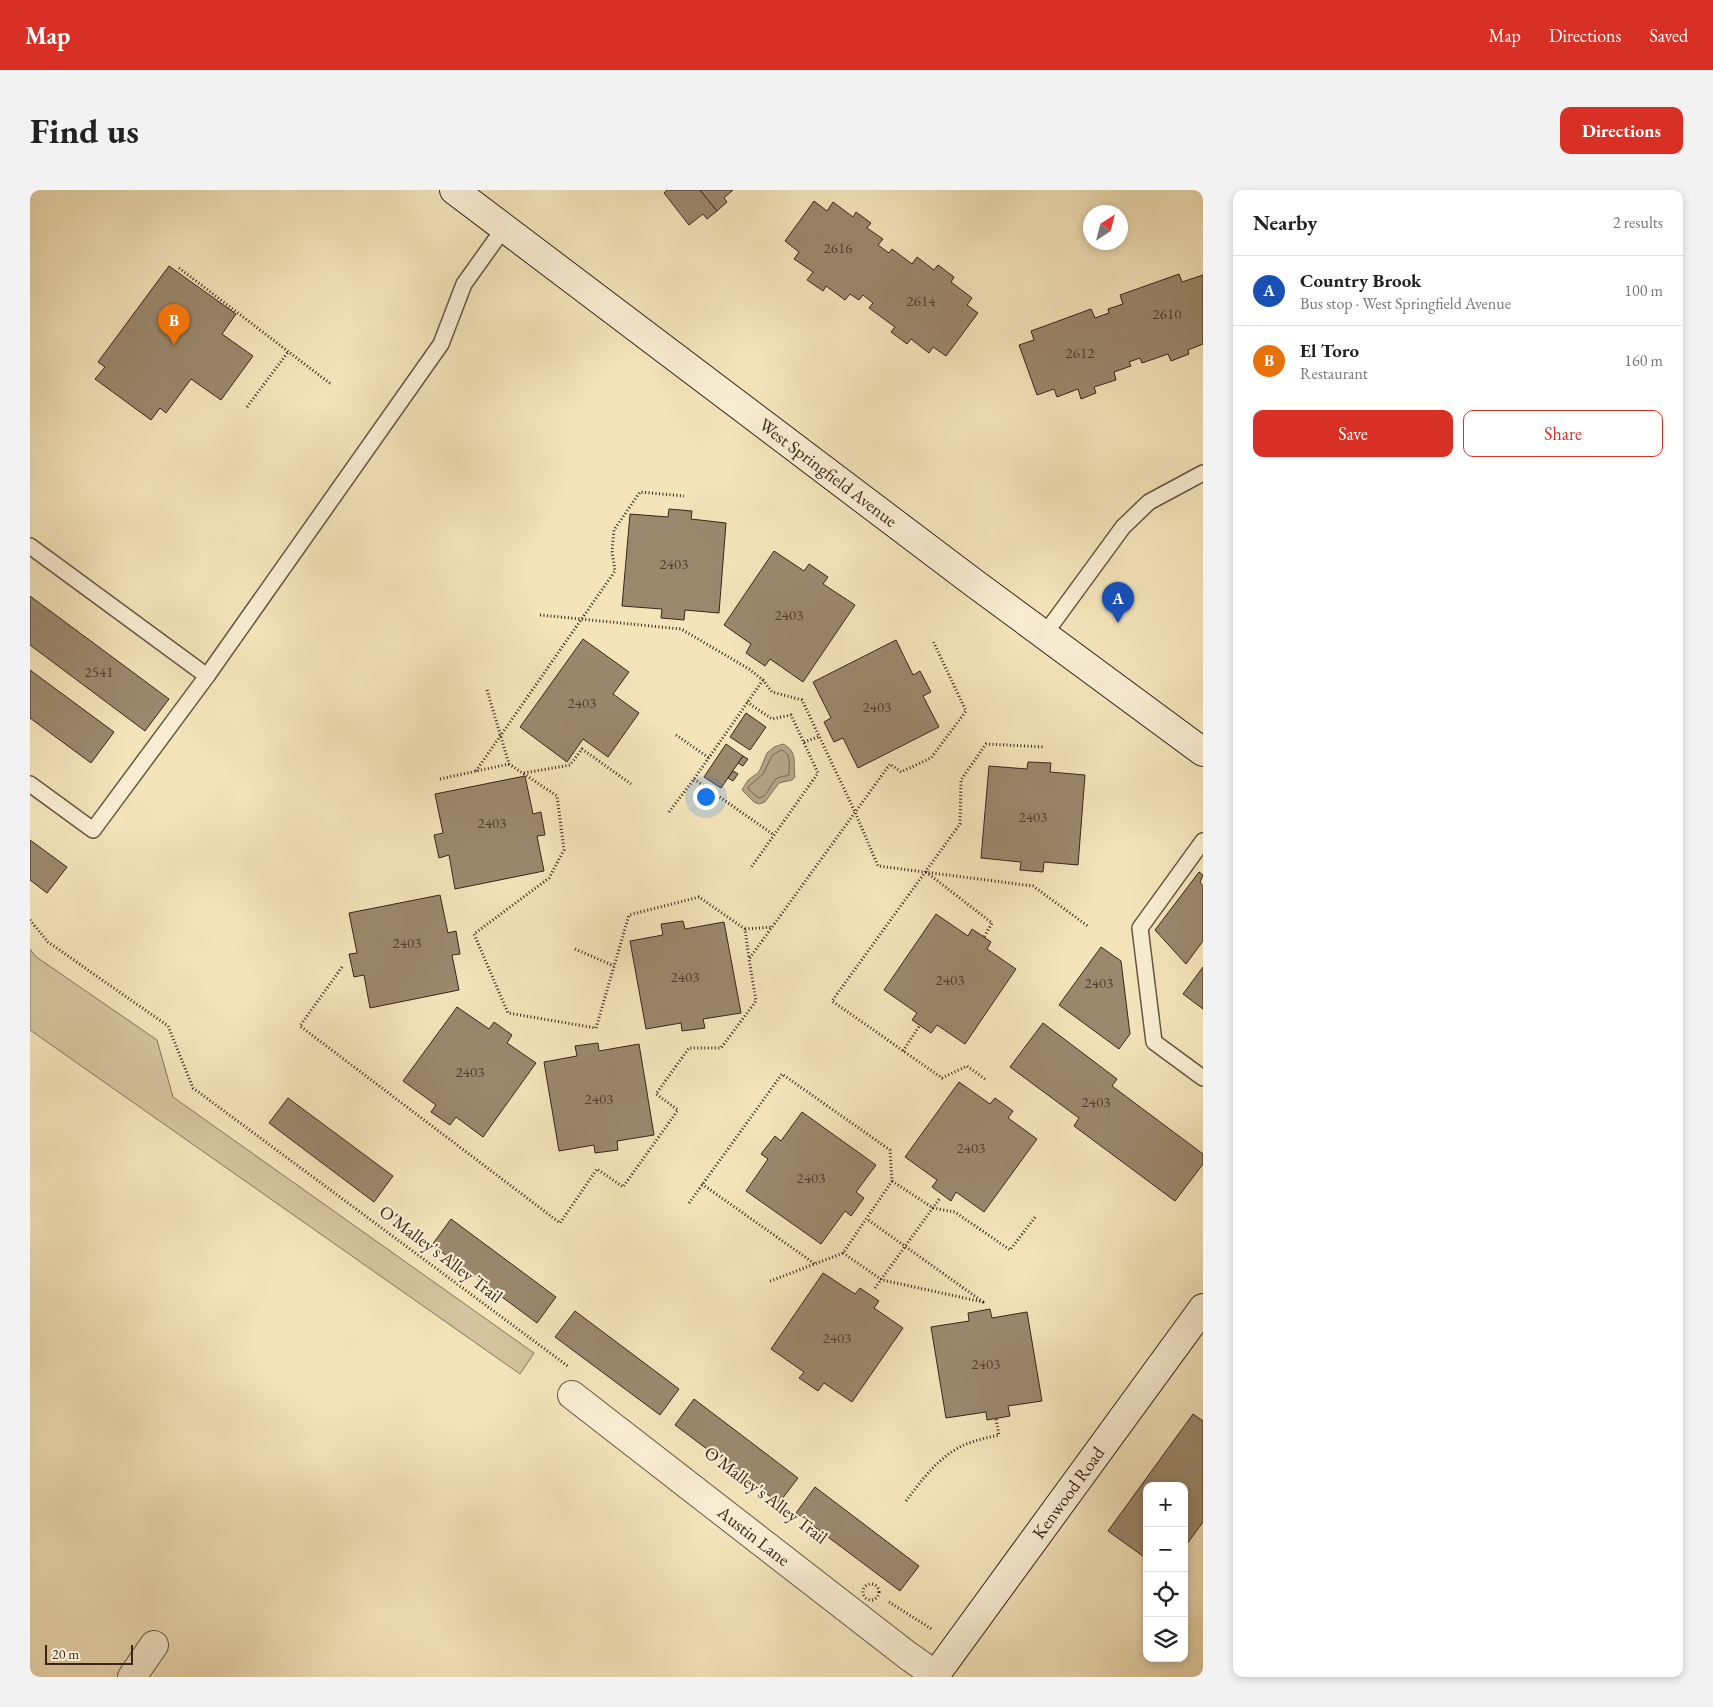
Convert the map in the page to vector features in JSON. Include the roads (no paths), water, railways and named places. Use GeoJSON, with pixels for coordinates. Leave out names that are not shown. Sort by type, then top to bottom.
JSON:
{"type":"FeatureCollection","features":[{"type":"Feature","properties":{"kind":"street","name":"West Springfield Avenue"},"geometry":{"type":"LineString","coordinates":[[454,190],[1044,635],[1203,752]]}},
{"type":"Feature","properties":{"kind":"street","name":"Kenwood Road"},"geometry":{"type":"LineString","coordinates":[[935,1676],[1203,1308]]}},
{"type":"Feature","properties":{"kind":"street","name":"Austin Lane"},"geometry":{"type":"LineString","coordinates":[[572,1395],[935,1676]]}},
{"type":"Feature","properties":{"kind":"street"},"geometry":{"type":"LineString","coordinates":[[132,1677],[154,1645]]}},
{"type":"Feature","properties":{"kind":"lane"},"geometry":{"type":"LineString","coordinates":[[30,784],[93,830],[207,676],[441,344],[464,284],[504,228]]}},
{"type":"Feature","properties":{"kind":"lane"},"geometry":{"type":"LineString","coordinates":[[1044,635],[1123,527],[1149,502],[1203,473]]}},
{"type":"Feature","properties":{"kind":"lane"},"geometry":{"type":"LineString","coordinates":[[30,546],[207,676]]}},
{"type":"Feature","properties":{"kind":"lane"},"geometry":{"type":"LineString","coordinates":[[1203,840],[1140,928],[1154,1042],[1203,1078]]}},
{"type":"Feature","properties":{"kind":"water"},"geometry":{"type":"Polygon","coordinates":[[[783,744],[793,754],[795,777],[792,780],[779,783],[765,802],[759,804],[754,802],[742,790],[748,780],[759,772],[767,753],[774,747],[783,744]]]}},
{"type":"Feature","properties":{"kind":"place","name":"El Toro"},"geometry":{"type":"Point","coordinates":[174,345]}},
{"type":"Feature","properties":{"kind":"place","name":"Country Brook"},"geometry":{"type":"Point","coordinates":[1118,623]}}]}
